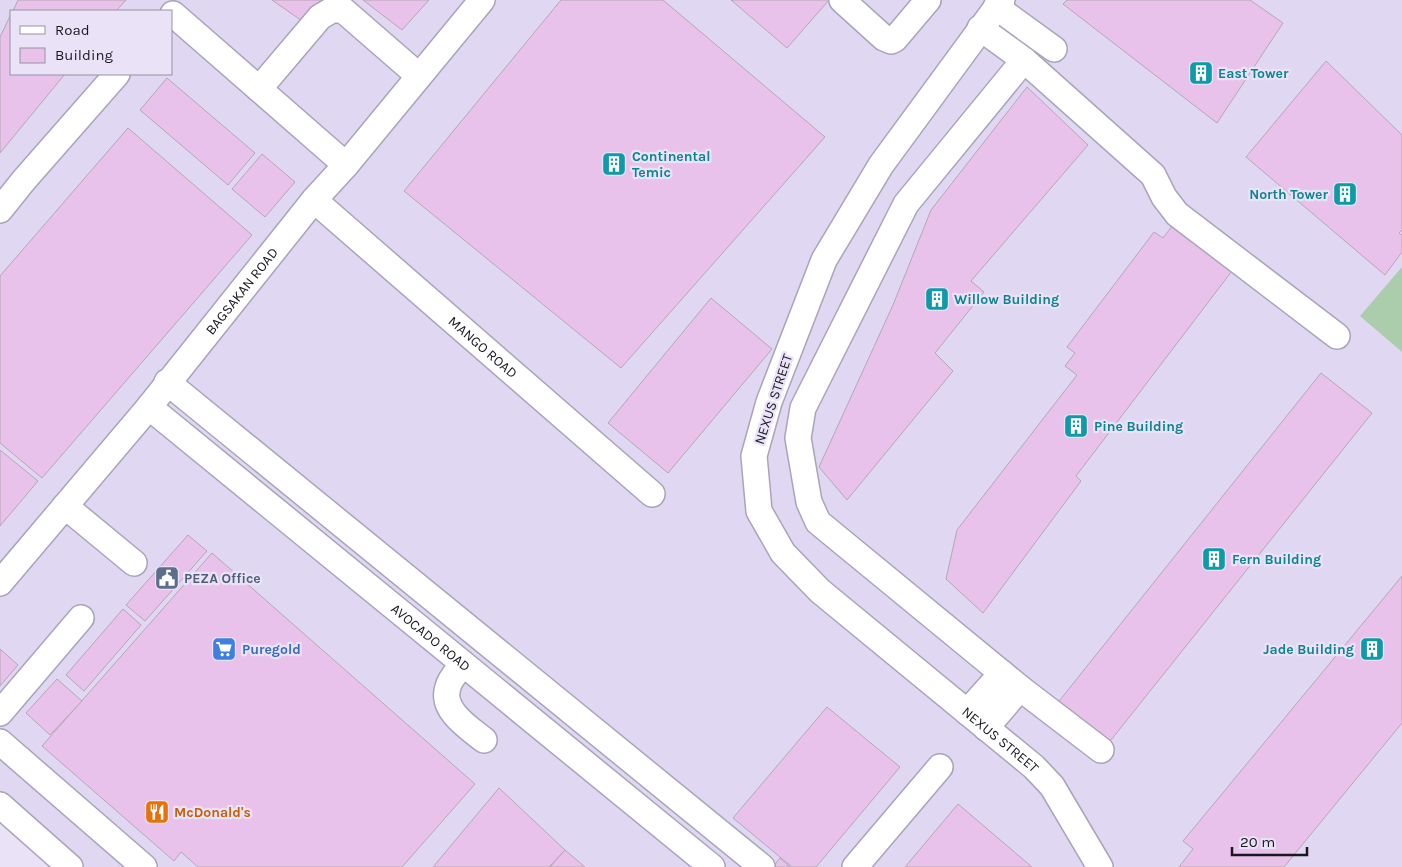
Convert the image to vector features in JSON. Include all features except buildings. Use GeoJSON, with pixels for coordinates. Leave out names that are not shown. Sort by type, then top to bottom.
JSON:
{"type":"FeatureCollection","features":[{"type":"Feature","properties":{"kind":"street","name":"BAGSAKAN ROAD"},"geometry":{"type":"LineString","coordinates":[[0,583],[149,407],[167,382],[314,200],[346,165],[482,0]]}},
{"type":"Feature","properties":{"kind":"street"},"geometry":{"type":"LineString","coordinates":[[842,0],[884,38],[891,41],[895,39],[928,0]]}},
{"type":"Feature","properties":{"kind":"street"},"geometry":{"type":"LineString","coordinates":[[999,4],[1054,48]]}},
{"type":"Feature","properties":{"kind":"street","name":"NEXUS STREET"},"geometry":{"type":"LineString","coordinates":[[999,4],[882,165],[824,260],[769,402],[754,456],[759,510],[783,553],[820,591],[1034,767],[1052,786],[1100,867]]}},
{"type":"Feature","properties":{"kind":"street"},"geometry":{"type":"LineString","coordinates":[[176,10],[259,89],[346,165]]}},
{"type":"Feature","properties":{"kind":"street"},"geometry":{"type":"LineString","coordinates":[[259,89],[320,17],[332,10],[343,10],[419,76]]}},
{"type":"Feature","properties":{"kind":"street"},"geometry":{"type":"LineString","coordinates":[[980,28],[1024,60],[1153,176],[1164,197],[1177,214],[1337,336]]}},
{"type":"Feature","properties":{"kind":"street"},"geometry":{"type":"LineString","coordinates":[[1024,60],[906,204],[803,408],[798,438],[809,502],[818,522],[1011,680],[1101,750]]}},
{"type":"Feature","properties":{"kind":"street"},"geometry":{"type":"LineString","coordinates":[[0,210],[116,75]]}},
{"type":"Feature","properties":{"kind":"street","name":"MANGO ROAD"},"geometry":{"type":"LineString","coordinates":[[314,200],[652,494]]}},
{"type":"Feature","properties":{"kind":"street"},"geometry":{"type":"LineString","coordinates":[[167,382],[757,865]]}},
{"type":"Feature","properties":{"kind":"street","name":"AVOCADO ROAD"},"geometry":{"type":"LineString","coordinates":[[149,407],[712,867]]}},
{"type":"Feature","properties":{"kind":"street"},"geometry":{"type":"LineString","coordinates":[[65,506],[134,563]]}},
{"type":"Feature","properties":{"kind":"street"},"geometry":{"type":"LineString","coordinates":[[0,713],[82,618]]}},
{"type":"Feature","properties":{"kind":"street"},"geometry":{"type":"LineString","coordinates":[[469,628],[456,658],[452,678],[447,688],[447,701],[451,710],[463,723],[484,740]]}},
{"type":"Feature","properties":{"kind":"street"},"geometry":{"type":"LineString","coordinates":[[977,720],[1011,680]]}},
{"type":"Feature","properties":{"kind":"street"},"geometry":{"type":"LineString","coordinates":[[0,742],[144,867]]}},
{"type":"Feature","properties":{"kind":"street"},"geometry":{"type":"LineString","coordinates":[[855,867],[940,767]]}},
{"type":"Feature","properties":{"kind":"street"},"geometry":{"type":"LineString","coordinates":[[0,805],[70,867]]}},
{"type":"Feature","properties":{"kind":"shaded area"},"geometry":{"type":"Polygon","coordinates":[[[0,0],[1402,0],[1402,867],[58,867],[0,817],[0,0]]]}},
{"type":"Feature","properties":{"kind":"green space"},"geometry":{"type":"Polygon","coordinates":[[[1402,267],[1402,352],[1360,316],[1402,267]]]}},
{"type":"Feature","properties":{"kind":"place","name":"East Tower"},"geometry":{"type":"Point","coordinates":[1201,73]}},
{"type":"Feature","properties":{"kind":"place","name":"Continental Temic"},"geometry":{"type":"Point","coordinates":[614,164]}},
{"type":"Feature","properties":{"kind":"place","name":"North Tower"},"geometry":{"type":"Point","coordinates":[1345,194]}},
{"type":"Feature","properties":{"kind":"place","name":"Willow Building"},"geometry":{"type":"Point","coordinates":[937,299]}},
{"type":"Feature","properties":{"kind":"place","name":"Pine Building"},"geometry":{"type":"Point","coordinates":[1076,426]}},
{"type":"Feature","properties":{"kind":"place","name":"Fern Building"},"geometry":{"type":"Point","coordinates":[1214,559]}},
{"type":"Feature","properties":{"kind":"place","name":"PEZA Office"},"geometry":{"type":"Point","coordinates":[167,578]}},
{"type":"Feature","properties":{"kind":"place","name":"Puregold"},"geometry":{"type":"Point","coordinates":[224,649]}},
{"type":"Feature","properties":{"kind":"place","name":"Jade Building"},"geometry":{"type":"Point","coordinates":[1372,649]}},
{"type":"Feature","properties":{"kind":"place","name":"McDonald's"},"geometry":{"type":"Point","coordinates":[157,812]}}]}
